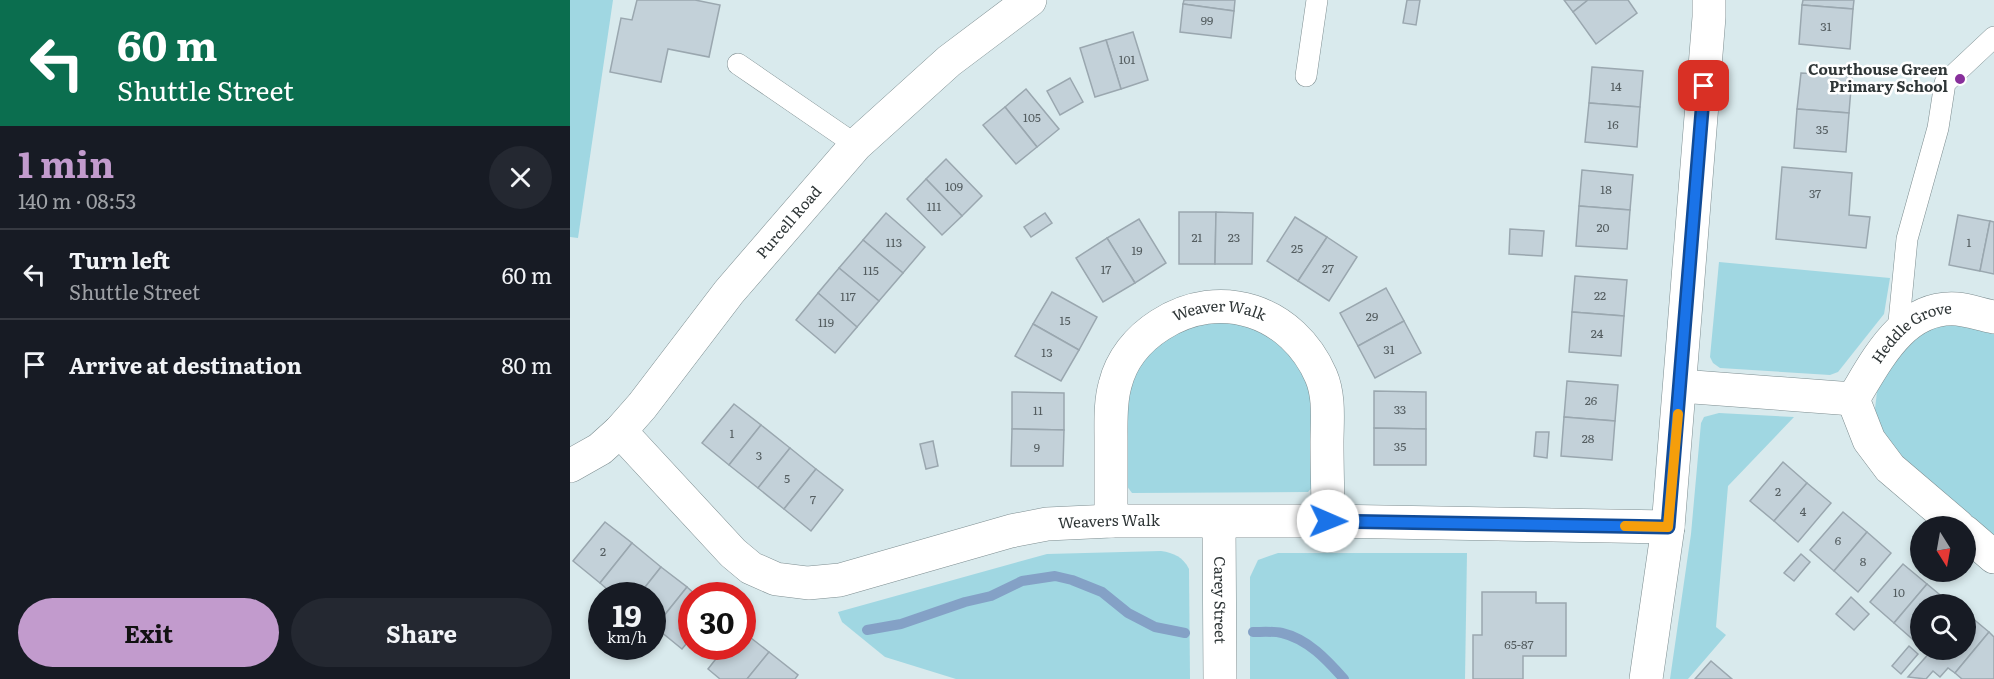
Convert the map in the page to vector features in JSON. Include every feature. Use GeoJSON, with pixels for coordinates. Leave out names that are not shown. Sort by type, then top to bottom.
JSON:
{"type":"FeatureCollection","features":[{"type":"Feature","properties":{"kind":"street","name":"Purcell Road"},"geometry":{"type":"LineString","coordinates":[[570,466],[600,448],[620,431],[642,406],[729,292],[856,145],[949,61],[1030,0]]}},
{"type":"Feature","properties":{"kind":"street"},"geometry":{"type":"LineString","coordinates":[[1646,679],[1668,527],[1709,0]]}},
{"type":"Feature","properties":{"kind":"street","name":"Weaver Walk"},"geometry":{"type":"LineString","coordinates":[[1111,521],[1112,410],[1115,385],[1123,363],[1135,344],[1151,330],[1172,317],[1196,308],[1222,305],[1250,310],[1275,321],[1296,336],[1321,377],[1327,399],[1328,521]]}},
{"type":"Feature","properties":{"kind":"street","name":"Heddle Grove"},"geometry":{"type":"LineString","coordinates":[[1853,399],[1880,354],[1905,326],[1931,312],[1956,309],[1994,317]]}},
{"type":"Feature","properties":{"kind":"street"},"geometry":{"type":"LineString","coordinates":[[1680,386],[1853,399],[1869,440],[1890,468],[1946,516]]}},
{"type":"Feature","properties":{"kind":"street","name":"Weavers Walk"},"geometry":{"type":"LineString","coordinates":[[620,431],[733,553],[751,568],[776,579],[808,583],[840,580],[1011,531],[1047,524],[1111,521],[1328,521],[1668,527]]}},
{"type":"Feature","properties":{"kind":"street","name":"Carey Street"},"geometry":{"type":"LineString","coordinates":[[1219,522],[1220,679]]}},
{"type":"Feature","properties":{"kind":"street"},"geometry":{"type":"LineString","coordinates":[[1976,541],[1994,557]]}},
{"type":"Feature","properties":{"kind":"lane"},"geometry":{"type":"LineString","coordinates":[[1306,76],[1317,0]]}},
{"type":"Feature","properties":{"kind":"lane"},"geometry":{"type":"LineString","coordinates":[[1898,332],[1908,239],[1938,128],[1945,83],[1994,37]]}},
{"type":"Feature","properties":{"kind":"lane"},"geometry":{"type":"LineString","coordinates":[[738,64],[856,145]]}},
{"type":"Feature","properties":{"kind":"shaded area"},"geometry":{"type":"Polygon","coordinates":[[[570,0],[613,0],[578,238],[570,237],[570,0]]]}},
{"type":"Feature","properties":{"kind":"shaded area"},"geometry":{"type":"Polygon","coordinates":[[[1719,262],[1890,278],[1884,314],[1838,372],[1830,375],[1720,368],[1713,363],[1710,357],[1719,262]]]}},
{"type":"Feature","properties":{"kind":"shaded area"},"geometry":{"type":"Polygon","coordinates":[[[1211,320],[1259,328],[1295,356],[1310,392],[1313,416],[1314,485],[1308,492],[1132,493],[1126,485],[1125,424],[1131,381],[1141,362],[1171,332],[1211,320]]]}},
{"type":"Feature","properties":{"kind":"shaded area"},"geometry":{"type":"Polygon","coordinates":[[[1954,325],[1994,332],[1994,542],[1976,526],[1976,516],[1964,516],[1899,459],[1879,428],[1875,409],[1877,392],[1885,373],[1906,343],[1936,326],[1954,325]]]}},
{"type":"Feature","properties":{"kind":"shaded area"},"geometry":{"type":"Polygon","coordinates":[[[1719,413],[1794,417],[1728,486],[1716,627],[1726,635],[1688,679],[1670,679],[1691,534],[1701,423],[1704,417],[1719,413]]]}},
{"type":"Feature","properties":{"kind":"shaded area"},"geometry":{"type":"Polygon","coordinates":[[[1161,551],[1178,556],[1189,569],[1190,679],[956,679],[885,657],[842,622],[838,612],[1047,554],[1161,551]]]}},
{"type":"Feature","properties":{"kind":"shaded area"},"geometry":{"type":"Polygon","coordinates":[[[1278,553],[1467,553],[1465,679],[1250,679],[1250,577],[1258,560],[1278,553]]]}},
{"type":"Feature","properties":{"kind":"building"},"geometry":{"type":"Polygon","coordinates":[[[637,0],[695,0],[720,5],[709,57],[668,49],[661,82],[610,72],[621,18],[632,20],[637,0]]]}},
{"type":"Feature","properties":{"kind":"building"},"geometry":{"type":"Polygon","coordinates":[[[1184,0],[1235,0],[1234,11],[1183,4],[1184,0]]]}},
{"type":"Feature","properties":{"kind":"building"},"geometry":{"type":"Polygon","coordinates":[[[1407,0],[1420,0],[1416,25],[1403,23],[1407,0]]]}},
{"type":"Feature","properties":{"kind":"building"},"geometry":{"type":"Polygon","coordinates":[[[1564,0],[1588,0],[1573,12],[1564,0]]]}},
{"type":"Feature","properties":{"kind":"building"},"geometry":{"type":"Polygon","coordinates":[[[1588,0],[1628,0],[1637,13],[1596,44],[1573,12],[1588,0]]]}},
{"type":"Feature","properties":{"kind":"building"},"geometry":{"type":"Polygon","coordinates":[[[1803,0],[1854,0],[1853,9],[1802,5],[1803,0]]]}},
{"type":"Feature","properties":{"kind":"building"},"geometry":{"type":"Polygon","coordinates":[[[1183,4],[1234,11],[1231,38],[1180,32],[1183,4]]]}},
{"type":"Feature","properties":{"kind":"building"},"geometry":{"type":"Polygon","coordinates":[[[1802,5],[1853,9],[1850,49],[1799,44],[1802,5]]]}},
{"type":"Feature","properties":{"kind":"building"},"geometry":{"type":"Polygon","coordinates":[[[1133,32],[1148,80],[1121,89],[1106,40],[1133,32]]]}},
{"type":"Feature","properties":{"kind":"building"},"geometry":{"type":"Polygon","coordinates":[[[1106,40],[1121,89],[1095,97],[1080,48],[1106,40]]]}},
{"type":"Feature","properties":{"kind":"building"},"geometry":{"type":"Polygon","coordinates":[[[1592,67],[1643,71],[1640,107],[1589,103],[1592,67]]]}},
{"type":"Feature","properties":{"kind":"building"},"geometry":{"type":"Polygon","coordinates":[[[1801,73],[1852,76],[1849,113],[1797,109],[1801,73]]]}},
{"type":"Feature","properties":{"kind":"building"},"geometry":{"type":"Polygon","coordinates":[[[1070,78],[1083,102],[1060,115],[1047,91],[1070,78]]]}},
{"type":"Feature","properties":{"kind":"building"},"geometry":{"type":"Polygon","coordinates":[[[1026,89],[1059,129],[1037,147],[1005,107],[1026,89]]]}},
{"type":"Feature","properties":{"kind":"building"},"geometry":{"type":"Polygon","coordinates":[[[1589,103],[1640,107],[1637,147],[1585,142],[1589,103]]]}},
{"type":"Feature","properties":{"kind":"building"},"geometry":{"type":"Polygon","coordinates":[[[1005,107],[1037,147],[1016,164],[983,125],[1005,107]]]}},
{"type":"Feature","properties":{"kind":"building"},"geometry":{"type":"Polygon","coordinates":[[[1797,109],[1849,113],[1846,152],[1794,148],[1797,109]]]}},
{"type":"Feature","properties":{"kind":"building"},"geometry":{"type":"Polygon","coordinates":[[[946,159],[982,196],[962,216],[926,179],[946,159]]]}},
{"type":"Feature","properties":{"kind":"building"},"geometry":{"type":"Polygon","coordinates":[[[1782,167],[1852,173],[1849,215],[1870,217],[1866,248],[1776,239],[1782,167]]]}},
{"type":"Feature","properties":{"kind":"building"},"geometry":{"type":"Polygon","coordinates":[[[1582,170],[1633,175],[1630,210],[1579,206],[1582,170]]]}},
{"type":"Feature","properties":{"kind":"building"},"geometry":{"type":"Polygon","coordinates":[[[926,179],[962,216],[942,235],[907,199],[926,179]]]}},
{"type":"Feature","properties":{"kind":"building"},"geometry":{"type":"Polygon","coordinates":[[[1579,206],[1630,210],[1627,249],[1576,246],[1579,206]]]}},
{"type":"Feature","properties":{"kind":"building"},"geometry":{"type":"Polygon","coordinates":[[[1179,212],[1216,212],[1215,264],[1179,264],[1179,212]]]}},
{"type":"Feature","properties":{"kind":"building"},"geometry":{"type":"Polygon","coordinates":[[[1216,212],[1253,213],[1252,264],[1215,264],[1216,212]]]}},
{"type":"Feature","properties":{"kind":"building"},"geometry":{"type":"Polygon","coordinates":[[[886,213],[925,247],[903,273],[863,240],[886,213]]]}},
{"type":"Feature","properties":{"kind":"building"},"geometry":{"type":"Polygon","coordinates":[[[1045,213],[1052,223],[1031,237],[1024,227],[1045,213]]]}},
{"type":"Feature","properties":{"kind":"building"},"geometry":{"type":"Polygon","coordinates":[[[1958,215],[1990,221],[1980,271],[1949,265],[1958,215]]]}},
{"type":"Feature","properties":{"kind":"building"},"geometry":{"type":"Polygon","coordinates":[[[1295,217],[1327,237],[1298,281],[1267,261],[1295,217]]]}},
{"type":"Feature","properties":{"kind":"building"},"geometry":{"type":"Polygon","coordinates":[[[1139,219],[1166,263],[1135,283],[1107,238],[1139,219]]]}},
{"type":"Feature","properties":{"kind":"building"},"geometry":{"type":"Polygon","coordinates":[[[1990,221],[1994,222],[1994,274],[1980,271],[1990,221]]]}},
{"type":"Feature","properties":{"kind":"building"},"geometry":{"type":"Polygon","coordinates":[[[1510,229],[1544,231],[1542,256],[1509,254],[1510,229]]]}},
{"type":"Feature","properties":{"kind":"building"},"geometry":{"type":"Polygon","coordinates":[[[1327,237],[1357,257],[1329,301],[1298,281],[1327,237]]]}},
{"type":"Feature","properties":{"kind":"building"},"geometry":{"type":"Polygon","coordinates":[[[1107,238],[1135,283],[1103,302],[1076,258],[1107,238]]]}},
{"type":"Feature","properties":{"kind":"building"},"geometry":{"type":"Polygon","coordinates":[[[863,240],[903,273],[879,301],[839,268],[863,240]]]}},
{"type":"Feature","properties":{"kind":"building"},"geometry":{"type":"Polygon","coordinates":[[[839,268],[879,301],[857,327],[818,293],[839,268]]]}},
{"type":"Feature","properties":{"kind":"building"},"geometry":{"type":"Polygon","coordinates":[[[1575,276],[1627,280],[1624,316],[1572,312],[1575,276]]]}},
{"type":"Feature","properties":{"kind":"building"},"geometry":{"type":"Polygon","coordinates":[[[1386,288],[1404,321],[1358,346],[1340,313],[1386,288]]]}},
{"type":"Feature","properties":{"kind":"building"},"geometry":{"type":"Polygon","coordinates":[[[1052,292],[1097,317],[1079,350],[1033,324],[1052,292]]]}},
{"type":"Feature","properties":{"kind":"building"},"geometry":{"type":"Polygon","coordinates":[[[818,293],[857,327],[835,353],[796,320],[818,293]]]}},
{"type":"Feature","properties":{"kind":"building"},"geometry":{"type":"Polygon","coordinates":[[[1572,312],[1624,316],[1621,356],[1569,352],[1572,312]]]}},
{"type":"Feature","properties":{"kind":"building"},"geometry":{"type":"Polygon","coordinates":[[[1404,321],[1421,353],[1375,378],[1358,346],[1404,321]]]}},
{"type":"Feature","properties":{"kind":"building"},"geometry":{"type":"Polygon","coordinates":[[[1033,324],[1079,350],[1061,381],[1015,356],[1033,324]]]}},
{"type":"Feature","properties":{"kind":"building"},"geometry":{"type":"Polygon","coordinates":[[[1567,381],[1618,385],[1615,421],[1564,417],[1567,381]]]}},
{"type":"Feature","properties":{"kind":"building"},"geometry":{"type":"Polygon","coordinates":[[[1374,391],[1426,392],[1426,429],[1374,428],[1374,391]]]}},
{"type":"Feature","properties":{"kind":"building"},"geometry":{"type":"Polygon","coordinates":[[[1012,392],[1064,393],[1064,430],[1012,429],[1012,392]]]}},
{"type":"Feature","properties":{"kind":"building"},"geometry":{"type":"Polygon","coordinates":[[[734,404],[761,425],[729,465],[702,443],[734,404]]]}},
{"type":"Feature","properties":{"kind":"building"},"geometry":{"type":"Polygon","coordinates":[[[1564,417],[1615,421],[1612,460],[1561,456],[1564,417]]]}},
{"type":"Feature","properties":{"kind":"building"},"geometry":{"type":"Polygon","coordinates":[[[761,425],[790,448],[758,488],[729,465],[761,425]]]}},
{"type":"Feature","properties":{"kind":"building"},"geometry":{"type":"Polygon","coordinates":[[[1374,428],[1426,429],[1426,465],[1374,465],[1374,428]]]}},
{"type":"Feature","properties":{"kind":"building"},"geometry":{"type":"Polygon","coordinates":[[[1012,429],[1064,430],[1063,466],[1011,466],[1012,429]]]}},
{"type":"Feature","properties":{"kind":"building"},"geometry":{"type":"Polygon","coordinates":[[[1536,432],[1549,432],[1547,458],[1534,456],[1536,432]]]}},
{"type":"Feature","properties":{"kind":"building"},"geometry":{"type":"Polygon","coordinates":[[[933,441],[938,466],[926,469],[920,444],[933,441]]]}},
{"type":"Feature","properties":{"kind":"building"},"geometry":{"type":"Polygon","coordinates":[[[790,448],[816,469],[784,509],[758,488],[790,448]]]}},
{"type":"Feature","properties":{"kind":"building"},"geometry":{"type":"Polygon","coordinates":[[[1783,462],[1807,483],[1774,521],[1750,501],[1783,462]]]}},
{"type":"Feature","properties":{"kind":"building"},"geometry":{"type":"Polygon","coordinates":[[[816,469],[843,490],[811,531],[784,509],[816,469]]]}},
{"type":"Feature","properties":{"kind":"building"},"geometry":{"type":"Polygon","coordinates":[[[1807,483],[1831,503],[1798,542],[1774,521],[1807,483]]]}},
{"type":"Feature","properties":{"kind":"building"},"geometry":{"type":"Polygon","coordinates":[[[1843,512],[1867,532],[1834,571],[1810,550],[1843,512]]]}},
{"type":"Feature","properties":{"kind":"building"},"geometry":{"type":"Polygon","coordinates":[[[605,522],[632,543],[601,582],[573,561],[605,522]]]}},
{"type":"Feature","properties":{"kind":"building"},"geometry":{"type":"Polygon","coordinates":[[[1867,532],[1891,553],[1858,592],[1834,571],[1867,532]]]}},
{"type":"Feature","properties":{"kind":"building"},"geometry":{"type":"Polygon","coordinates":[[[632,543],[661,567],[649,582],[601,582],[632,543]]]}},
{"type":"Feature","properties":{"kind":"building"},"geometry":{"type":"Polygon","coordinates":[[[1801,554],[1810,562],[1794,581],[1784,573],[1801,554]]]}},
{"type":"Feature","properties":{"kind":"building"},"geometry":{"type":"Polygon","coordinates":[[[1903,564],[1910,570],[1910,582],[1927,584],[1919,594],[1910,594],[1910,604],[1894,623],[1870,602],[1903,564]]]}},
{"type":"Feature","properties":{"kind":"building"},"geometry":{"type":"Polygon","coordinates":[[[661,567],[680,582],[678,582],[678,598],[666,613],[666,582],[649,582],[661,567]]]}},
{"type":"Feature","properties":{"kind":"building"},"geometry":{"type":"Polygon","coordinates":[[[1927,584],[1939,594],[1919,594],[1927,584]]]}},
{"type":"Feature","properties":{"kind":"building"},"geometry":{"type":"Polygon","coordinates":[[[1482,592],[1536,592],[1536,603],[1566,603],[1566,656],[1523,656],[1523,679],[1473,679],[1473,635],[1482,635],[1482,592]]]}},
{"type":"Feature","properties":{"kind":"building"},"geometry":{"type":"Polygon","coordinates":[[[1851,597],[1869,614],[1854,630],[1836,614],[1851,597]]]}},
{"type":"Feature","properties":{"kind":"building"},"geometry":{"type":"Polygon","coordinates":[[[678,598],[678,646],[666,636],[666,613],[678,598]]]}},
{"type":"Feature","properties":{"kind":"building"},"geometry":{"type":"Polygon","coordinates":[[[1910,604],[1910,637],[1894,623],[1910,604]]]}},
{"type":"Feature","properties":{"kind":"building"},"geometry":{"type":"Polygon","coordinates":[[[1976,621],[1989,632],[1976,648],[1976,621]]]}},
{"type":"Feature","properties":{"kind":"building"},"geometry":{"type":"Polygon","coordinates":[[[1989,632],[1994,637],[1994,679],[1962,679],[1955,673],[1966,660],[1976,660],[1976,648],[1989,632]]]}},
{"type":"Feature","properties":{"kind":"building"},"geometry":{"type":"Polygon","coordinates":[[[756,642],[769,652],[747,679],[720,679],[708,669],[715,660],[756,660],[756,642]]]}},
{"type":"Feature","properties":{"kind":"building"},"geometry":{"type":"Polygon","coordinates":[[[1910,647],[1910,660],[1913,660],[1901,674],[1892,666],[1910,647]]]}},
{"type":"Feature","properties":{"kind":"building"},"geometry":{"type":"Polygon","coordinates":[[[769,652],[798,675],[795,679],[747,679],[769,652]]]}},
{"type":"Feature","properties":{"kind":"building"},"geometry":{"type":"Polygon","coordinates":[[[1923,660],[1966,660],[1955,673],[1948,668],[1940,677],[1933,671],[1926,679],[1908,677],[1923,660]]]}},
{"type":"Feature","properties":{"kind":"building"},"geometry":{"type":"Polygon","coordinates":[[[1711,661],[1732,679],[1695,679],[1711,661]]]}},
{"type":"Feature","properties":{"kind":"waterway"},"geometry":{"type":"LineString","coordinates":[[867,630],[901,624],[965,602],[991,596],[1022,581],[1055,576],[1102,592],[1128,613],[1155,627],[1185,633]]}},
{"type":"Feature","properties":{"kind":"waterway"},"geometry":{"type":"LineString","coordinates":[[1253,632],[1279,632],[1300,640],[1324,658],[1344,679]]}},
{"type":"Feature","properties":{"kind":"slow traffic"},"geometry":{"type":"LineString","coordinates":[[1625,526],[1668,527],[1678,414]]}},
{"type":"Feature","properties":{"kind":"place","name":"Courthouse Green Primary School"},"geometry":{"type":"Point","coordinates":[1960,79]}},
{"type":"Feature","properties":{"kind":"route"},"geometry":{"type":"LineString","coordinates":[[1328,521],[1668,527],[1704,86]]}}]}
